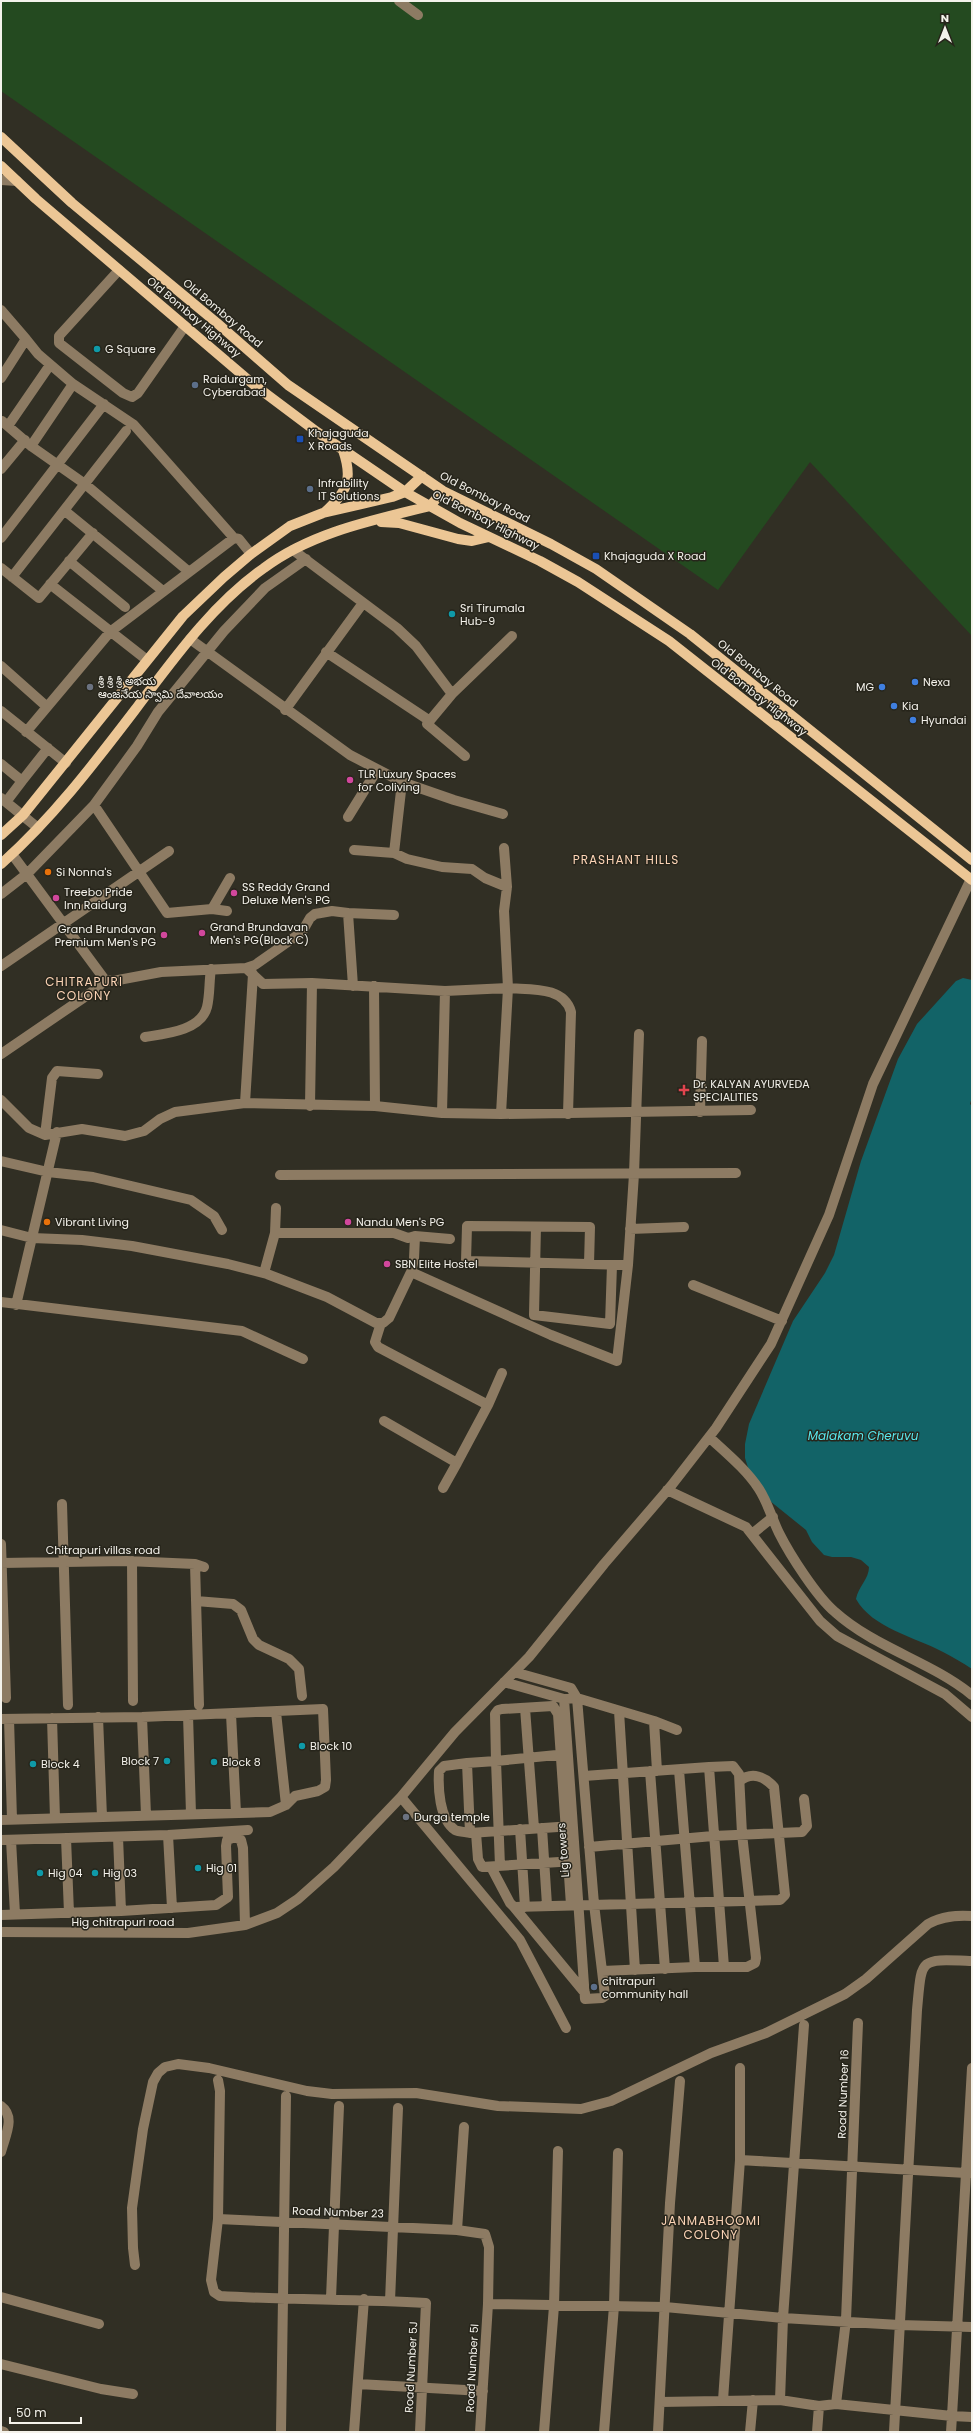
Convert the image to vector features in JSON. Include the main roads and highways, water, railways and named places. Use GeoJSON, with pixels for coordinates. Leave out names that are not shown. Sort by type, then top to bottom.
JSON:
{"type":"FeatureCollection","features":[{"type":"Feature","properties":{"kind":"main road","name":"Old Bombay Road"},"geometry":{"type":"LineString","coordinates":[[1,137],[72,203],[288,385],[443,491],[558,548],[596,570],[650,605],[690,634],[972,860]]}},
{"type":"Feature","properties":{"kind":"main road","name":"Old Bombay Highway"},"geometry":{"type":"LineString","coordinates":[[1,166],[119,270],[254,384],[343,450],[405,492],[578,582],[669,641],[972,880]]}},
{"type":"Feature","properties":{"kind":"main road"},"geometry":{"type":"LineString","coordinates":[[323,513],[338,500],[346,485],[349,470],[343,450]]}},
{"type":"Feature","properties":{"kind":"main road"},"geometry":{"type":"LineString","coordinates":[[1,835],[23,815],[183,616],[251,554],[290,526],[323,513],[392,497],[405,492],[422,476]]}},
{"type":"Feature","properties":{"kind":"main road"},"geometry":{"type":"LineString","coordinates":[[1,864],[38,828],[82,779],[190,639],[239,588],[264,567],[293,550],[352,526],[430,506],[443,491]]}},
{"type":"Feature","properties":{"kind":"main road"},"geometry":{"type":"LineString","coordinates":[[392,497],[399,514]]}},
{"type":"Feature","properties":{"kind":"main road"},"geometry":{"type":"LineString","coordinates":[[372,521],[399,523],[458,539],[472,541],[489,537]]}},
{"type":"Feature","properties":{"kind":"water","name":"Malakam Cheruvu"},"geometry":{"type":"Polygon","coordinates":[[[963,978],[972,980],[972,1097],[970,1104],[972,1106],[972,1669],[943,1652],[883,1625],[863,1609],[856,1599],[869,1571],[869,1567],[861,1560],[851,1557],[832,1557],[824,1555],[812,1542],[806,1530],[770,1501],[751,1477],[745,1458],[745,1444],[749,1424],[793,1321],[825,1273],[834,1255],[861,1161],[898,1059],[917,1024],[956,981],[963,978]]]}},
{"type":"Feature","properties":{"kind":"place","name":"G Square"},"geometry":{"type":"Point","coordinates":[97,349]}},
{"type":"Feature","properties":{"kind":"place","name":"Raidurgam, Cyberabad"},"geometry":{"type":"Point","coordinates":[195,385]}},
{"type":"Feature","properties":{"kind":"place","name":"Khajaguda X Roads"},"geometry":{"type":"Point","coordinates":[300,439]}},
{"type":"Feature","properties":{"kind":"place","name":"Infrability IT Solutions"},"geometry":{"type":"Point","coordinates":[310,489]}},
{"type":"Feature","properties":{"kind":"place","name":"Khajaguda X Road"},"geometry":{"type":"Point","coordinates":[596,556]}},
{"type":"Feature","properties":{"kind":"place","name":"Sri Tirumala Hub-9"},"geometry":{"type":"Point","coordinates":[452,614]}},
{"type":"Feature","properties":{"kind":"place","name":"Nexa"},"geometry":{"type":"Point","coordinates":[915,682]}},
{"type":"Feature","properties":{"kind":"place","name":"శ్రీ శ్రీ శ్రీ అభయ ఆంజనేయ స్వామి దేవాలయం"},"geometry":{"type":"Point","coordinates":[90,687]}},
{"type":"Feature","properties":{"kind":"place","name":"MG"},"geometry":{"type":"Point","coordinates":[882,687]}},
{"type":"Feature","properties":{"kind":"place","name":"Kia"},"geometry":{"type":"Point","coordinates":[894,706]}},
{"type":"Feature","properties":{"kind":"place","name":"Hyundai"},"geometry":{"type":"Point","coordinates":[913,720]}},
{"type":"Feature","properties":{"kind":"place","name":"TLR Luxury Spaces for Coliving"},"geometry":{"type":"Point","coordinates":[350,780]}},
{"type":"Feature","properties":{"kind":"place","name":"Si Nonna's"},"geometry":{"type":"Point","coordinates":[48,872]}},
{"type":"Feature","properties":{"kind":"place","name":"SS Reddy Grand Deluxe Men's PG"},"geometry":{"type":"Point","coordinates":[234,893]}},
{"type":"Feature","properties":{"kind":"place","name":"Treebo Pride Inn Raidurg"},"geometry":{"type":"Point","coordinates":[56,898]}},
{"type":"Feature","properties":{"kind":"place","name":"Grand Brundavan Men's PG(Block C)"},"geometry":{"type":"Point","coordinates":[202,933]}},
{"type":"Feature","properties":{"kind":"place","name":"Grand Brundavan Premium Men's PG"},"geometry":{"type":"Point","coordinates":[164,935]}},
{"type":"Feature","properties":{"kind":"place","name":"Dr. KALYAN AYURVEDA SPECIALITIES"},"geometry":{"type":"Point","coordinates":[684,1090]}},
{"type":"Feature","properties":{"kind":"place","name":"Vibrant Living"},"geometry":{"type":"Point","coordinates":[47,1222]}},
{"type":"Feature","properties":{"kind":"place","name":"Nandu Men's PG"},"geometry":{"type":"Point","coordinates":[348,1222]}},
{"type":"Feature","properties":{"kind":"place","name":"SBN Elite Hostel"},"geometry":{"type":"Point","coordinates":[387,1264]}},
{"type":"Feature","properties":{"kind":"place","name":"Block 10"},"geometry":{"type":"Point","coordinates":[302,1746]}},
{"type":"Feature","properties":{"kind":"place","name":"Block 7"},"geometry":{"type":"Point","coordinates":[167,1761]}},
{"type":"Feature","properties":{"kind":"place","name":"Block 8"},"geometry":{"type":"Point","coordinates":[214,1762]}},
{"type":"Feature","properties":{"kind":"place","name":"Block 4"},"geometry":{"type":"Point","coordinates":[33,1764]}},
{"type":"Feature","properties":{"kind":"place","name":"Durga temple"},"geometry":{"type":"Point","coordinates":[406,1817]}},
{"type":"Feature","properties":{"kind":"place","name":"Hig 01"},"geometry":{"type":"Point","coordinates":[198,1868]}},
{"type":"Feature","properties":{"kind":"place","name":"Hig 04"},"geometry":{"type":"Point","coordinates":[40,1873]}},
{"type":"Feature","properties":{"kind":"place","name":"Hig 03"},"geometry":{"type":"Point","coordinates":[95,1873]}},
{"type":"Feature","properties":{"kind":"place","name":"chitrapuri community hall"},"geometry":{"type":"Point","coordinates":[594,1987]}},
{"type":"Feature","properties":{"kind":"district","name":"PRASHANT HILLS"},"geometry":{"type":"Point","coordinates":[626,860]}},
{"type":"Feature","properties":{"kind":"district","name":"CHITRAPURI COLONY"},"geometry":{"type":"Point","coordinates":[84,989]}},
{"type":"Feature","properties":{"kind":"district","name":"JANMABHOOMI COLONY"},"geometry":{"type":"Point","coordinates":[711,2228]}}]}
